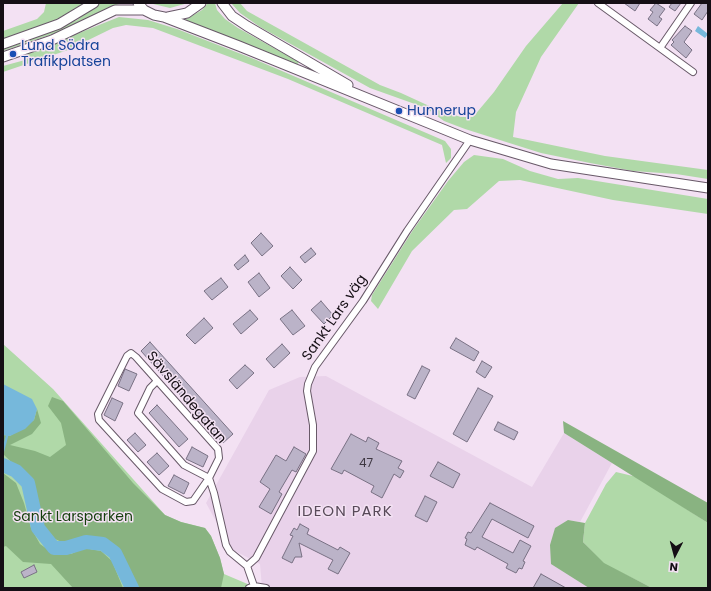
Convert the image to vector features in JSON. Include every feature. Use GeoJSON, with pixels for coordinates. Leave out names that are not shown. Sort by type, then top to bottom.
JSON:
{"type":"FeatureCollection","features":[{"type":"Feature","properties":{"kind":"main road"},"geometry":{"type":"LineString","coordinates":[[3,44],[59,24],[94,3]]}},
{"type":"Feature","properties":{"kind":"main road"},"geometry":{"type":"LineString","coordinates":[[164,17],[176,17],[187,13],[201,3]]}},
{"type":"Feature","properties":{"kind":"main road"},"geometry":{"type":"LineString","coordinates":[[222,3],[232,16],[246,26],[373,100]]}},
{"type":"Feature","properties":{"kind":"main road"},"geometry":{"type":"LineString","coordinates":[[3,57],[52,40],[115,10],[141,6],[164,17],[470,140],[551,164],[708,188]]}},
{"type":"Feature","properties":{"kind":"street"},"geometry":{"type":"LineString","coordinates":[[598,3],[693,72]]}},
{"type":"Feature","properties":{"kind":"street"},"geometry":{"type":"LineString","coordinates":[[660,48],[691,3]]}},
{"type":"Feature","properties":{"kind":"street","name":"Sankt Lars väg"},"geometry":{"type":"LineString","coordinates":[[247,566],[256,558],[313,451],[313,426],[307,391],[308,384],[315,367],[363,301],[407,231],[470,140]]}},
{"type":"Feature","properties":{"kind":"street","name":"Sävsländegatan"},"geometry":{"type":"LineString","coordinates":[[131,353],[157,381],[218,450],[219,458],[193,501],[186,502],[162,489],[99,420],[98,414],[127,356],[131,353]]}},
{"type":"Feature","properties":{"kind":"street"},"geometry":{"type":"LineString","coordinates":[[157,381],[150,388],[138,413],[184,465],[208,478],[212,486],[228,549],[247,566],[252,587],[266,588]]}},
{"type":"Feature","properties":{"kind":"shaded area"},"geometry":{"type":"Polygon","coordinates":[[[326,376],[532,487],[564,433],[612,463],[580,522],[568,520],[589,588],[262,588],[260,564],[231,549],[206,503],[269,390],[300,377],[326,376]]]}},
{"type":"Feature","properties":{"kind":"green space"},"geometry":{"type":"Polygon","coordinates":[[[46,3],[85,3],[56,20],[3,39],[3,31],[37,19],[44,12],[46,3]]]}},
{"type":"Feature","properties":{"kind":"green space"},"geometry":{"type":"Polygon","coordinates":[[[99,3],[122,3],[110,7],[58,32],[3,51],[3,47],[77,20],[99,3]]]}},
{"type":"Feature","properties":{"kind":"green space"},"geometry":{"type":"Polygon","coordinates":[[[149,3],[188,3],[170,8],[149,3]]]}},
{"type":"Feature","properties":{"kind":"green space"},"geometry":{"type":"Polygon","coordinates":[[[208,3],[215,3],[217,10],[225,19],[238,28],[299,62],[297,65],[185,20],[202,10],[208,3]]]}},
{"type":"Feature","properties":{"kind":"green space"},"geometry":{"type":"Polygon","coordinates":[[[231,3],[240,3],[247,11],[380,85],[438,110],[461,117],[473,117],[494,92],[526,46],[563,3],[579,3],[541,57],[516,112],[513,137],[605,156],[708,170],[708,179],[676,174],[633,171],[541,153],[465,129],[444,121],[426,108],[370,88],[260,27],[240,13],[231,3]]]}},
{"type":"Feature","properties":{"kind":"green space"},"geometry":{"type":"Polygon","coordinates":[[[119,17],[148,20],[177,29],[254,59],[445,141],[451,149],[451,158],[446,163],[442,145],[288,79],[153,28],[126,25],[113,28],[68,50],[3,72],[3,66],[25,60],[24,55],[119,17]]]}},
{"type":"Feature","properties":{"kind":"green space"},"geometry":{"type":"Polygon","coordinates":[[[474,155],[503,159],[530,171],[558,179],[578,178],[708,199],[708,214],[613,200],[520,180],[499,181],[467,209],[454,210],[412,251],[378,309],[371,301],[372,295],[413,230],[448,181],[464,162],[474,155]]]}},
{"type":"Feature","properties":{"kind":"green space","name":"Sankt Larsparken"},"geometry":{"type":"Polygon","coordinates":[[[3,344],[53,389],[165,515],[181,522],[205,528],[211,536],[220,558],[224,574],[257,588],[3,588],[3,344]]]}},
{"type":"Feature","properties":{"kind":"green space"},"geometry":{"type":"Polygon","coordinates":[[[52,397],[63,401],[133,483],[165,515],[181,522],[205,528],[211,536],[220,558],[224,574],[221,588],[139,588],[118,549],[104,539],[84,536],[66,544],[55,539],[44,526],[33,483],[3,454],[3,435],[10,436],[34,420],[37,409],[41,423],[32,434],[10,445],[35,451],[50,457],[66,445],[61,423],[48,406],[52,397]]]}},
{"type":"Feature","properties":{"kind":"green space"},"geometry":{"type":"Polygon","coordinates":[[[563,421],[708,503],[708,523],[564,433],[563,421]]]}},
{"type":"Feature","properties":{"kind":"green space"},"geometry":{"type":"Polygon","coordinates":[[[616,472],[637,477],[708,523],[708,588],[652,588],[604,564],[583,542],[585,523],[606,484],[616,472]]]}},
{"type":"Feature","properties":{"kind":"green space"},"geometry":{"type":"Polygon","coordinates":[[[3,473],[16,483],[24,503],[31,528],[40,544],[54,554],[71,554],[84,548],[101,551],[112,561],[123,588],[73,588],[51,564],[23,562],[6,546],[3,547],[3,473]]]}},
{"type":"Feature","properties":{"kind":"green space"},"geometry":{"type":"Polygon","coordinates":[[[568,520],[585,523],[583,542],[604,563],[652,588],[589,588],[551,564],[550,545],[555,528],[568,520]]]}},
{"type":"Feature","properties":{"kind":"water"},"geometry":{"type":"Polygon","coordinates":[[[698,26],[708,34],[705,38],[695,31],[698,26]]]}},
{"type":"Feature","properties":{"kind":"water"},"geometry":{"type":"Polygon","coordinates":[[[3,384],[32,399],[37,409],[34,420],[25,429],[10,436],[3,435],[3,384]]]}},
{"type":"Feature","properties":{"kind":"building"},"geometry":{"type":"Polygon","coordinates":[[[624,3],[640,3],[635,11],[624,3]]]}},
{"type":"Feature","properties":{"kind":"building"},"geometry":{"type":"Polygon","coordinates":[[[656,3],[665,9],[659,17],[662,19],[657,26],[648,19],[653,12],[650,10],[656,3]]]}},
{"type":"Feature","properties":{"kind":"building"},"geometry":{"type":"Polygon","coordinates":[[[672,3],[681,3],[675,11],[669,7],[672,3]]]}},
{"type":"Feature","properties":{"kind":"building"},"geometry":{"type":"Polygon","coordinates":[[[702,3],[708,3],[708,11],[702,20],[694,14],[702,3]]]}},
{"type":"Feature","properties":{"kind":"building"},"geometry":{"type":"Polygon","coordinates":[[[685,26],[692,31],[684,42],[692,50],[686,58],[671,45],[674,42],[672,40],[685,26]]]}},
{"type":"Feature","properties":{"kind":"building"},"geometry":{"type":"Polygon","coordinates":[[[261,233],[273,246],[262,256],[251,243],[261,233]]]}},
{"type":"Feature","properties":{"kind":"building"},"geometry":{"type":"Polygon","coordinates":[[[311,248],[316,254],[305,263],[300,257],[311,248]]]}},
{"type":"Feature","properties":{"kind":"building"},"geometry":{"type":"Polygon","coordinates":[[[245,255],[249,261],[238,270],[234,265],[245,255]]]}},
{"type":"Feature","properties":{"kind":"building"},"geometry":{"type":"Polygon","coordinates":[[[290,267],[302,280],[293,289],[281,276],[290,267]]]}},
{"type":"Feature","properties":{"kind":"building"},"geometry":{"type":"Polygon","coordinates":[[[259,273],[270,288],[259,297],[248,282],[259,273]]]}},
{"type":"Feature","properties":{"kind":"building"},"geometry":{"type":"Polygon","coordinates":[[[221,278],[228,287],[212,300],[204,291],[221,278]]]}},
{"type":"Feature","properties":{"kind":"building"},"geometry":{"type":"Polygon","coordinates":[[[321,301],[333,315],[324,324],[311,310],[321,301]]]}},
{"type":"Feature","properties":{"kind":"building"},"geometry":{"type":"Polygon","coordinates":[[[250,310],[258,319],[241,334],[233,324],[250,310]]]}},
{"type":"Feature","properties":{"kind":"building"},"geometry":{"type":"Polygon","coordinates":[[[292,310],[305,326],[293,335],[280,319],[292,310]]]}},
{"type":"Feature","properties":{"kind":"building"},"geometry":{"type":"Polygon","coordinates":[[[204,318],[213,328],[195,344],[186,335],[204,318]]]}},
{"type":"Feature","properties":{"kind":"building"},"geometry":{"type":"Polygon","coordinates":[[[456,338],[479,352],[474,361],[450,348],[456,338]]]}},
{"type":"Feature","properties":{"kind":"building"},"geometry":{"type":"Polygon","coordinates":[[[150,342],[233,434],[223,443],[141,351],[150,342]]]}},
{"type":"Feature","properties":{"kind":"building"},"geometry":{"type":"Polygon","coordinates":[[[282,344],[290,353],[274,368],[266,359],[282,344]]]}},
{"type":"Feature","properties":{"kind":"building"},"geometry":{"type":"Polygon","coordinates":[[[482,361],[492,367],[485,378],[476,372],[482,361]]]}},
{"type":"Feature","properties":{"kind":"building"},"geometry":{"type":"Polygon","coordinates":[[[245,365],[254,373],[237,389],[229,380],[245,365]]]}},
{"type":"Feature","properties":{"kind":"building"},"geometry":{"type":"Polygon","coordinates":[[[422,366],[430,370],[415,399],[407,395],[422,366]]]}},
{"type":"Feature","properties":{"kind":"building"},"geometry":{"type":"Polygon","coordinates":[[[125,369],[137,374],[129,391],[118,386],[125,369]]]}},
{"type":"Feature","properties":{"kind":"building"},"geometry":{"type":"Polygon","coordinates":[[[478,388],[493,396],[467,442],[453,434],[478,388]]]}},
{"type":"Feature","properties":{"kind":"building"},"geometry":{"type":"Polygon","coordinates":[[[112,398],[123,403],[115,421],[104,415],[112,398]]]}},
{"type":"Feature","properties":{"kind":"building"},"geometry":{"type":"Polygon","coordinates":[[[157,405],[188,439],[179,447],[149,413],[157,405]]]}},
{"type":"Feature","properties":{"kind":"building"},"geometry":{"type":"Polygon","coordinates":[[[498,422],[518,432],[514,440],[494,430],[498,422]]]}},
{"type":"Feature","properties":{"kind":"building"},"geometry":{"type":"Polygon","coordinates":[[[135,433],[146,445],[138,452],[127,440],[135,433]]]}},
{"type":"Feature","properties":{"kind":"building"},"geometry":{"type":"Polygon","coordinates":[[[351,434],[366,442],[368,437],[379,443],[376,449],[402,461],[398,468],[404,471],[400,478],[394,474],[382,498],[371,492],[374,486],[344,470],[342,474],[331,469],[351,434]]]}},
{"type":"Feature","properties":{"kind":"building"},"geometry":{"type":"Polygon","coordinates":[[[192,447],[208,456],[203,467],[186,459],[192,447]]]}},
{"type":"Feature","properties":{"kind":"building"},"geometry":{"type":"Polygon","coordinates":[[[294,447],[306,454],[296,472],[292,470],[279,492],[282,494],[271,514],[259,507],[270,489],[260,482],[276,455],[286,461],[294,447]]]}},
{"type":"Feature","properties":{"kind":"building"},"geometry":{"type":"Polygon","coordinates":[[[157,453],[169,466],[159,475],[147,462],[157,453]]]}},
{"type":"Feature","properties":{"kind":"building"},"geometry":{"type":"Polygon","coordinates":[[[438,462],[460,474],[453,488],[430,476],[438,462]]]}},
{"type":"Feature","properties":{"kind":"building"},"geometry":{"type":"Polygon","coordinates":[[[174,475],[189,483],[184,494],[168,486],[174,475]]]}},
{"type":"Feature","properties":{"kind":"building"},"geometry":{"type":"Polygon","coordinates":[[[425,496],[437,502],[427,522],[415,516],[425,496]]]}},
{"type":"Feature","properties":{"kind":"building"},"geometry":{"type":"Polygon","coordinates":[[[490,503],[534,526],[528,538],[492,519],[482,537],[513,553],[520,540],[531,546],[523,561],[525,562],[522,569],[519,568],[516,573],[506,568],[508,564],[477,547],[475,550],[465,545],[467,539],[465,538],[468,532],[471,533],[490,503]]]}},
{"type":"Feature","properties":{"kind":"building"},"geometry":{"type":"Polygon","coordinates":[[[300,524],[309,529],[307,534],[338,550],[340,547],[350,553],[338,574],[328,569],[333,560],[299,543],[302,557],[295,557],[292,563],[282,558],[293,536],[290,535],[294,528],[297,530],[300,524]]]}},
{"type":"Feature","properties":{"kind":"building"},"geometry":{"type":"Polygon","coordinates":[[[34,565],[37,572],[24,578],[21,572],[34,565]]]}},
{"type":"Feature","properties":{"kind":"building"},"geometry":{"type":"Polygon","coordinates":[[[541,574],[566,588],[533,588],[541,574]]]}},
{"type":"Feature","properties":{"kind":"waterway"},"geometry":{"type":"LineString","coordinates":[[3,451],[7,436]]}},
{"type":"Feature","properties":{"kind":"waterway"},"geometry":{"type":"LineString","coordinates":[[3,465],[16,471],[28,483],[38,528],[54,548],[66,548],[86,542],[103,544],[115,553],[132,588]]}},
{"type":"Feature","properties":{"kind":"place","name":"Lund Södra Trafikplatsen"},"geometry":{"type":"Point","coordinates":[13,54]}},
{"type":"Feature","properties":{"kind":"place","name":"Hunnerup"},"geometry":{"type":"Point","coordinates":[399,111]}},
{"type":"Feature","properties":{"kind":"district","name":"IDEON PARK"},"geometry":{"type":"Point","coordinates":[345,512]}}]}
